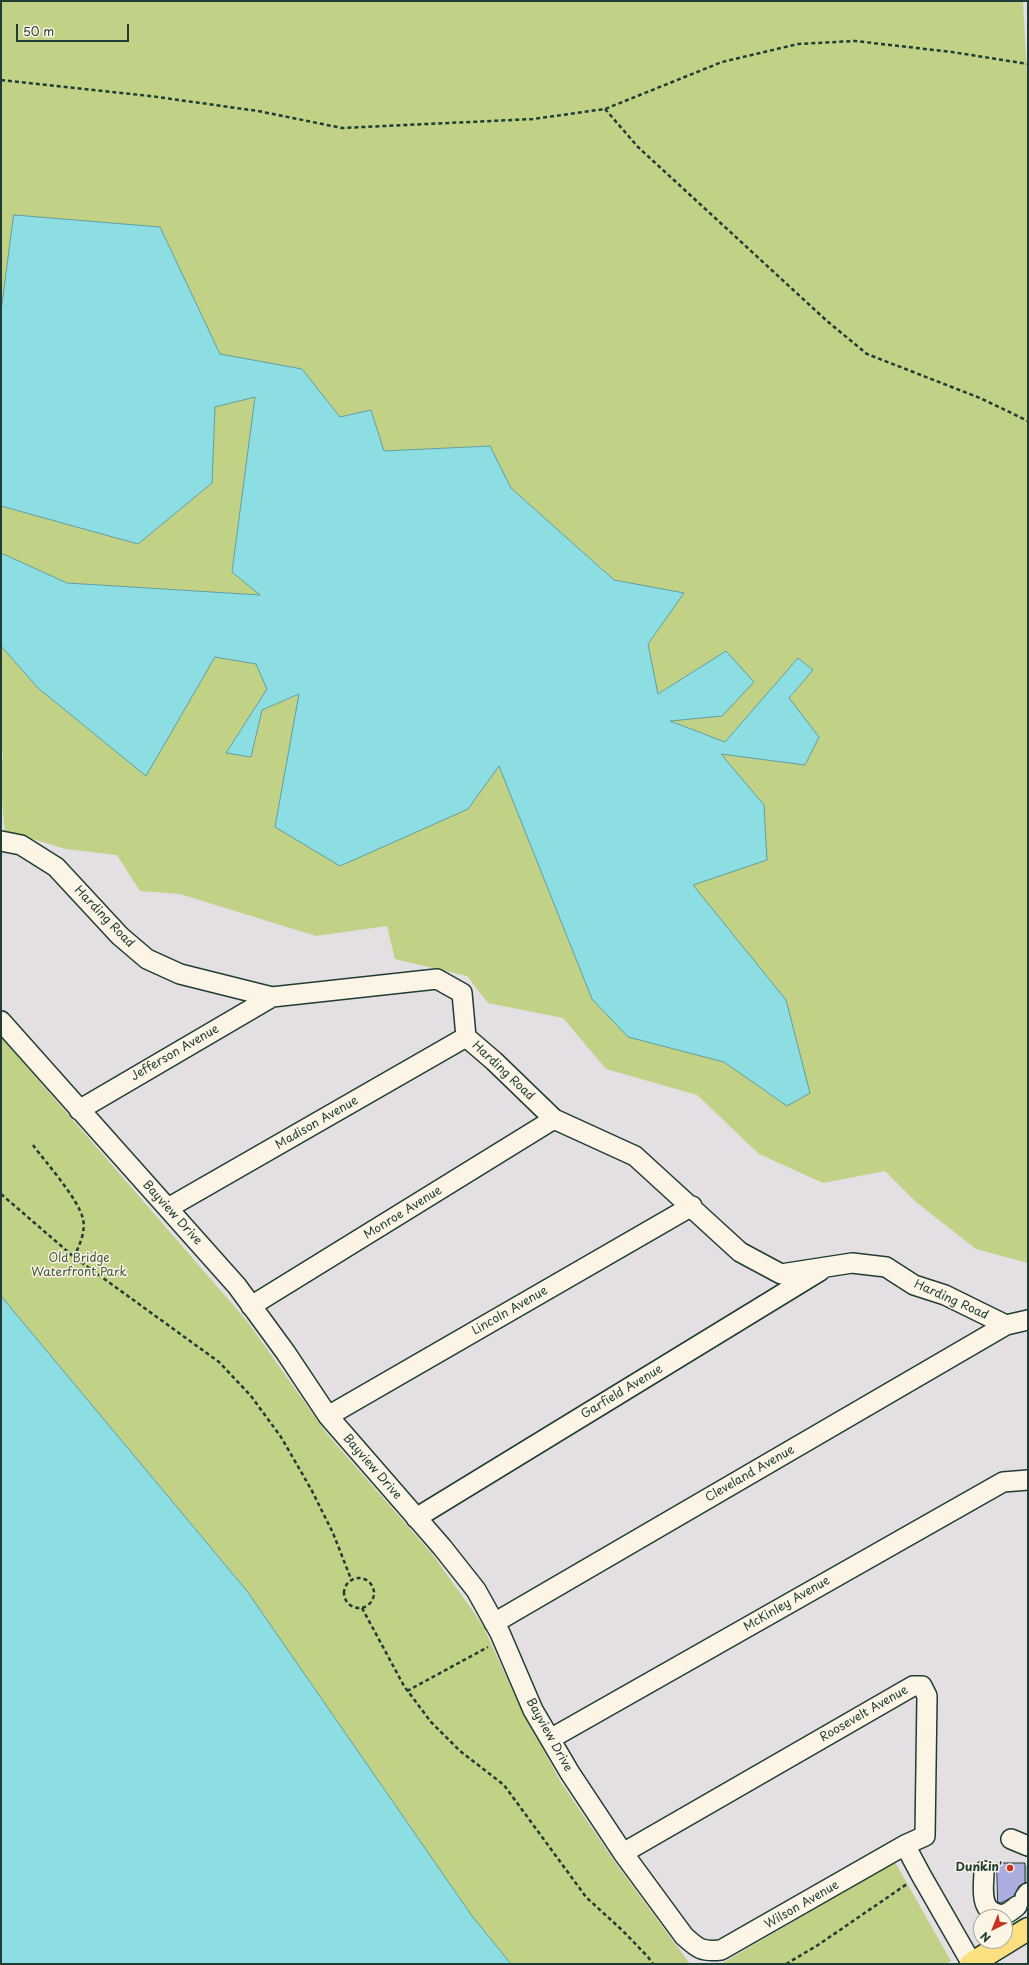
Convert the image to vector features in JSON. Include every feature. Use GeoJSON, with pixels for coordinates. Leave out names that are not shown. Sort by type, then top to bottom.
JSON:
{"type":"FeatureCollection","features":[{"type":"Feature","properties":{"kind":"main road"},"geometry":{"type":"LineString","coordinates":[[972,1964],[1028,1929]]}},
{"type":"Feature","properties":{"kind":"street","name":"Harding Road"},"geometry":{"type":"LineString","coordinates":[[1,841],[21,845],[56,867],[120,936],[147,960],[180,974],[272,997],[437,979],[462,993],[466,1037],[494,1060],[554,1119],[635,1156],[692,1206],[740,1252],[781,1274],[852,1263],[886,1267],[914,1285],[945,1295],[1006,1325]]}},
{"type":"Feature","properties":{"kind":"street","name":"Jefferson Avenue"},"geometry":{"type":"LineString","coordinates":[[78,1110],[272,997]]}},
{"type":"Feature","properties":{"kind":"street","name":"Bayview Drive"},"geometry":{"type":"LineString","coordinates":[[1,1020],[78,1110],[237,1286],[328,1416],[476,1590],[494,1623],[533,1710],[570,1773],[623,1853],[684,1936],[695,1946]]}},
{"type":"Feature","properties":{"kind":"street","name":"Madison Avenue"},"geometry":{"type":"LineString","coordinates":[[168,1208],[466,1037]]}},
{"type":"Feature","properties":{"kind":"street","name":"Monroe Avenue"},"geometry":{"type":"LineString","coordinates":[[251,1306],[554,1119]]}},
{"type":"Feature","properties":{"kind":"street","name":"Lincoln Avenue"},"geometry":{"type":"LineString","coordinates":[[328,1416],[692,1206]]}},
{"type":"Feature","properties":{"kind":"street","name":"Garfield Avenue"},"geometry":{"type":"LineString","coordinates":[[416,1518],[827,1267]]}},
{"type":"Feature","properties":{"kind":"street"},"geometry":{"type":"LineString","coordinates":[[1006,1325],[1028,1320]]}},
{"type":"Feature","properties":{"kind":"street","name":"Cleveland Avenue"},"geometry":{"type":"LineString","coordinates":[[494,1623],[1006,1325]]}},
{"type":"Feature","properties":{"kind":"street","name":"McKinley Avenue"},"geometry":{"type":"LineString","coordinates":[[550,1739],[1002,1482],[1028,1480]]}},
{"type":"Feature","properties":{"kind":"street","name":"Roosevelt Avenue"},"geometry":{"type":"LineString","coordinates":[[623,1853],[912,1686],[922,1686],[927,1696],[925,1836],[905,1844]]}},
{"type":"Feature","properties":{"kind":"street"},"geometry":{"type":"LineString","coordinates":[[1011,1839],[1028,1846]]}},
{"type":"Feature","properties":{"kind":"street"},"geometry":{"type":"LineString","coordinates":[[905,1844],[972,1964]]}},
{"type":"Feature","properties":{"kind":"street","name":"Wilson Avenue"},"geometry":{"type":"LineString","coordinates":[[695,1946],[706,1952],[721,1950],[905,1844]]}},
{"type":"Feature","properties":{"kind":"street"},"geometry":{"type":"LineString","coordinates":[[984,1870],[983,1895],[985,1904],[992,1913],[1001,1915],[1010,1912],[1024,1899]]}},
{"type":"Feature","properties":{"kind":"path"},"geometry":{"type":"LineString","coordinates":[[1,80],[150,96],[258,111],[342,128],[534,119],[605,108],[722,62],[798,44],[855,41],[952,52],[1028,64]]}},
{"type":"Feature","properties":{"kind":"path"},"geometry":{"type":"LineString","coordinates":[[605,108],[638,147],[827,322],[867,354],[980,398],[1028,421]]}},
{"type":"Feature","properties":{"kind":"path"},"geometry":{"type":"LineString","coordinates":[[33,1145],[76,1203],[83,1219],[82,1239],[74,1257]]}},
{"type":"Feature","properties":{"kind":"path"},"geometry":{"type":"LineString","coordinates":[[1,1194],[74,1257],[219,1362],[251,1396],[281,1437],[311,1490],[333,1533],[351,1580]]}},
{"type":"Feature","properties":{"kind":"path"},"geometry":{"type":"LineString","coordinates":[[363,1578],[372,1586],[373,1597],[367,1606],[356,1608],[346,1602],[344,1590],[346,1584],[351,1580],[363,1578]]}},
{"type":"Feature","properties":{"kind":"path"},"geometry":{"type":"LineString","coordinates":[[362,1608],[380,1644],[407,1691],[431,1722],[460,1751],[504,1785],[586,1897],[623,1931],[653,1964]]}},
{"type":"Feature","properties":{"kind":"path"},"geometry":{"type":"LineString","coordinates":[[407,1691],[492,1645]]}},
{"type":"Feature","properties":{"kind":"path"},"geometry":{"type":"LineString","coordinates":[[786,1964],[818,1945],[921,1875]]}},
{"type":"Feature","properties":{"kind":"green space"},"geometry":{"type":"Polygon","coordinates":[[[1,1],[1023,1],[1028,92],[1028,1263],[976,1249],[916,1202],[885,1171],[823,1183],[759,1154],[697,1095],[606,1069],[563,1018],[488,1003],[467,976],[395,959],[387,926],[316,936],[180,894],[140,891],[117,855],[66,849],[5,831],[2,801],[3,752],[1,751],[1,646],[38,688],[146,776],[215,657],[257,664],[267,689],[226,753],[251,757],[262,710],[300,694],[468,809],[499,765],[592,999],[628,1037],[724,1062],[787,1106],[786,1000],[693,885],[764,805],[720,754],[819,737],[789,699],[813,670],[798,659],[725,742],[669,720],[726,651],[658,694],[648,644],[684,593],[614,580],[511,488],[490,446],[384,451],[371,410],[340,417],[302,369],[220,354],[160,227],[14,215],[1,312],[1,1]]]}},
{"type":"Feature","properties":{"kind":"green space"},"geometry":{"type":"Polygon","coordinates":[[[255,396],[232,572],[261,595],[67,583],[1,553],[1,506],[138,544],[212,483],[215,407],[255,396]]]}},
{"type":"Feature","properties":{"kind":"green space","name":"Old Bridge Waterfront Park"},"geometry":{"type":"Polygon","coordinates":[[[1,1037],[247,1321],[327,1434],[433,1555],[482,1624],[516,1698],[560,1781],[617,1865],[690,1964],[511,1964],[472,1916],[247,1591],[1,1296],[1,1037]]]}},
{"type":"Feature","properties":{"kind":"green space"},"geometry":{"type":"Polygon","coordinates":[[[895,1862],[951,1961],[945,1964],[721,1964],[895,1862]]]}},
{"type":"Feature","properties":{"kind":"water"},"geometry":{"type":"Polygon","coordinates":[[[14,215],[160,227],[220,354],[302,369],[340,417],[371,410],[384,451],[490,446],[511,488],[614,580],[684,593],[648,644],[658,694],[726,651],[754,682],[722,716],[670,721],[725,742],[798,658],[813,670],[789,698],[819,737],[805,765],[721,754],[764,805],[767,860],[693,885],[786,1000],[810,1093],[787,1106],[724,1062],[628,1037],[592,999],[499,766],[468,809],[340,866],[275,827],[299,694],[262,710],[251,757],[226,753],[267,689],[256,664],[215,657],[146,776],[38,688],[1,646],[1,553],[67,583],[260,595],[232,572],[255,397],[215,407],[212,483],[138,544],[1,506],[1,312],[14,215]]]}},
{"type":"Feature","properties":{"kind":"water"},"geometry":{"type":"Polygon","coordinates":[[[1,1296],[247,1591],[472,1916],[511,1964],[1,1964],[1,1296]]]}},
{"type":"Feature","properties":{"kind":"building"},"geometry":{"type":"Polygon","coordinates":[[[997,1863],[1025,1863],[1025,1883],[1019,1886],[1014,1896],[1001,1903],[998,1902],[997,1863]]]}},
{"type":"Feature","properties":{"kind":"place","name":"Dunkin'"},"geometry":{"type":"Point","coordinates":[1010,1868]}}]}
